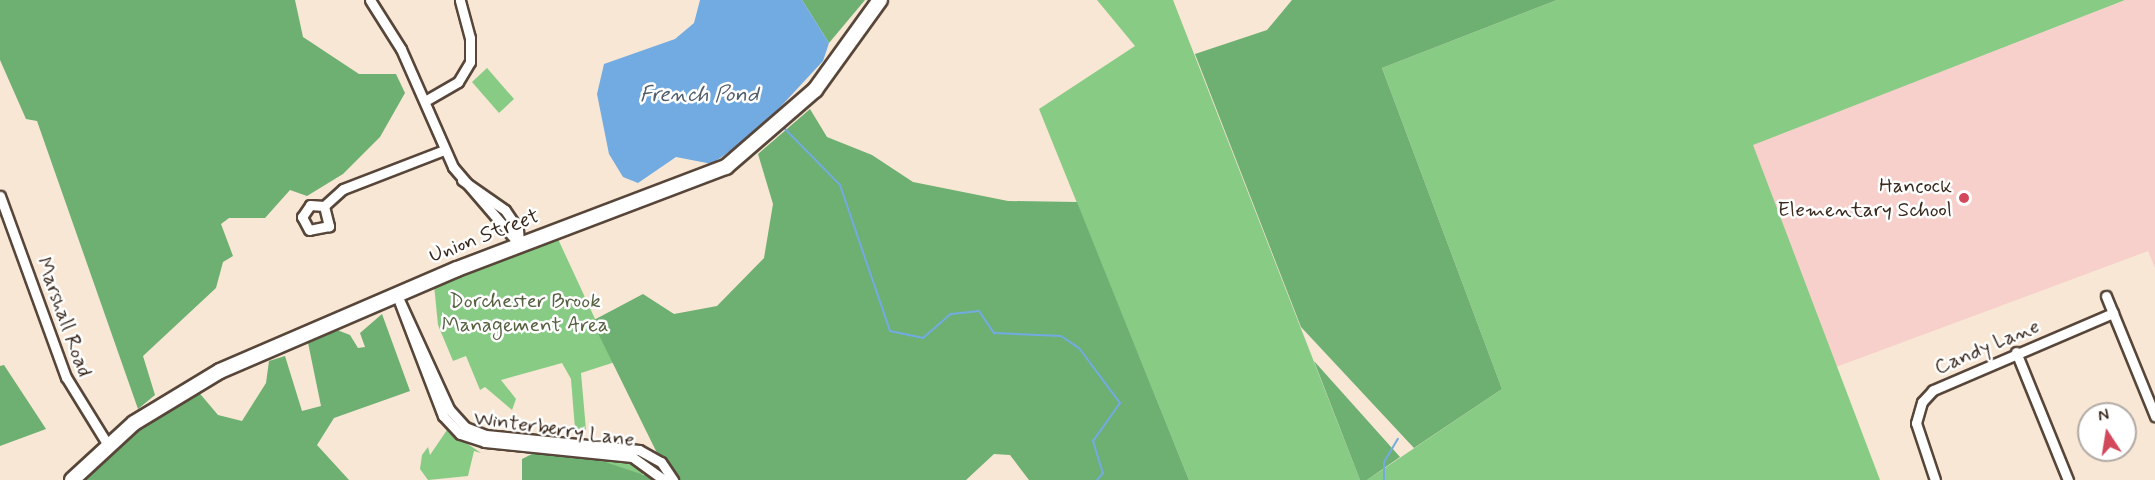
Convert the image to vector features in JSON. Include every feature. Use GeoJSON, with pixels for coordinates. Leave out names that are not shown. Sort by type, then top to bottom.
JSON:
{"type":"FeatureCollection","features":[{"type":"Feature","properties":{"kind":"main road","name":"Union Street"},"geometry":{"type":"LineString","coordinates":[[72,480],[108,446],[201,381],[396,293],[519,244],[726,167],[815,90],[880,0]]}},
{"type":"Feature","properties":{"kind":"street"},"geometry":{"type":"LineString","coordinates":[[370,0],[424,101],[444,150],[462,180],[505,210],[518,229],[519,244]]}},
{"type":"Feature","properties":{"kind":"street"},"geometry":{"type":"LineString","coordinates":[[424,101],[458,82],[470,62],[470,39],[460,0]]}},
{"type":"Feature","properties":{"kind":"street"},"geometry":{"type":"LineString","coordinates":[[324,206],[343,189],[444,150]]}},
{"type":"Feature","properties":{"kind":"street","name":"Marshall Road"},"geometry":{"type":"LineString","coordinates":[[0,196],[66,377],[108,446]]}},
{"type":"Feature","properties":{"kind":"street","name":"Winterberry Lane"},"geometry":{"type":"LineString","coordinates":[[396,293],[450,420],[465,437],[644,452],[673,480]]}},
{"type":"Feature","properties":{"kind":"street"},"geometry":{"type":"LineString","coordinates":[[2106,296],[2155,416]]}},
{"type":"Feature","properties":{"kind":"street","name":"Candy Lane"},"geometry":{"type":"LineString","coordinates":[[1935,480],[1917,430],[1922,402],[1953,378],[2113,313]]}},
{"type":"Feature","properties":{"kind":"street"},"geometry":{"type":"LineString","coordinates":[[2016,352],[2068,480]]}},
{"type":"Feature","properties":{"kind":"street","name":"Winterberry Lane"},"geometry":{"type":"LineString","coordinates":[[566,446],[638,458],[664,480]]}},
{"type":"Feature","properties":{"kind":"shaded area","name":"Hancock Elementary School"},"geometry":{"type":"Polygon","coordinates":[[[2125,0],[2155,0],[2155,268],[2148,251],[1836,367],[1752,145],[2125,0]]]}},
{"type":"Feature","properties":{"kind":"green space"},"geometry":{"type":"Polygon","coordinates":[[[0,0],[295,0],[303,37],[359,74],[396,74],[405,93],[380,137],[343,174],[307,196],[290,190],[265,218],[229,218],[221,224],[233,256],[223,262],[216,288],[143,356],[155,395],[138,409],[37,121],[26,119],[0,60],[0,0]]]}},
{"type":"Feature","properties":{"kind":"green space"},"geometry":{"type":"Polygon","coordinates":[[[802,0],[865,0],[829,43],[802,0]]]}},
{"type":"Feature","properties":{"kind":"green space"},"geometry":{"type":"Polygon","coordinates":[[[1097,0],[1173,0],[1360,480],[1189,480],[1039,109],[1135,46],[1097,0]]]}},
{"type":"Feature","properties":{"kind":"green space"},"geometry":{"type":"Polygon","coordinates":[[[1292,0],[1557,0],[1382,68],[1502,389],[1414,448],[1301,327],[1195,54],[1267,30],[1292,0]]]}},
{"type":"Feature","properties":{"kind":"green space"},"geometry":{"type":"Polygon","coordinates":[[[1557,0],[2125,0],[1753,145],[1880,480],[1367,480],[1502,389],[1382,68],[1557,0]]]}},
{"type":"Feature","properties":{"kind":"green space"},"geometry":{"type":"Polygon","coordinates":[[[487,68],[514,99],[499,113],[472,82],[487,68]]]}},
{"type":"Feature","properties":{"kind":"green space"},"geometry":{"type":"Polygon","coordinates":[[[810,109],[827,137],[872,155],[913,182],[1008,201],[1077,202],[1189,480],[1029,480],[1010,455],[994,454],[966,480],[679,480],[656,451],[592,321],[643,294],[674,314],[717,306],[764,258],[773,204],[758,154],[810,109]]]}},
{"type":"Feature","properties":{"kind":"green space","name":"Dorchester Brook Management Area"},"geometry":{"type":"Polygon","coordinates":[[[558,239],[615,362],[581,373],[586,430],[575,429],[571,379],[562,363],[501,380],[516,399],[512,410],[485,387],[480,390],[466,356],[453,361],[438,325],[434,285],[558,239]]]}},
{"type":"Feature","properties":{"kind":"green space"},"geometry":{"type":"Polygon","coordinates":[[[382,314],[410,391],[334,418],[317,445],[349,480],[70,480],[196,389],[218,415],[242,421],[266,383],[269,361],[285,356],[302,411],[321,406],[306,333],[327,326],[350,335],[358,348],[365,347],[360,333],[382,314]]]}},
{"type":"Feature","properties":{"kind":"green space"},"geometry":{"type":"Polygon","coordinates":[[[1314,361],[1400,457],[1367,480],[1360,480],[1314,361]]]}},
{"type":"Feature","properties":{"kind":"green space"},"geometry":{"type":"Polygon","coordinates":[[[4,365],[46,429],[0,446],[0,366],[4,365]]]}},
{"type":"Feature","properties":{"kind":"green space"},"geometry":{"type":"Polygon","coordinates":[[[447,430],[481,453],[474,451],[468,476],[428,480],[420,469],[422,455],[428,447],[430,455],[447,430]]]}},
{"type":"Feature","properties":{"kind":"green space"},"geometry":{"type":"Polygon","coordinates":[[[536,452],[584,455],[659,480],[522,480],[522,459],[536,452]]]}},
{"type":"Feature","properties":{"kind":"green space"},"geometry":{"type":"Polygon","coordinates":[[[572,457],[628,462],[648,469],[635,480],[572,457]]]}},
{"type":"Feature","properties":{"kind":"water","name":"French Pond"},"geometry":{"type":"Polygon","coordinates":[[[700,0],[802,0],[829,43],[823,61],[760,129],[712,164],[676,157],[638,183],[623,177],[609,154],[597,94],[604,64],[675,39],[694,23],[700,0]]]}},
{"type":"Feature","properties":{"kind":"waterway"},"geometry":{"type":"LineString","coordinates":[[785,129],[840,185],[890,331],[923,338],[951,314],[979,311],[994,333],[1061,336],[1079,348],[1120,403],[1093,441],[1103,473],[1097,480]]}},
{"type":"Feature","properties":{"kind":"waterway"},"geometry":{"type":"LineString","coordinates":[[1384,480],[1384,462],[1398,439]]}},
{"type":"Feature","properties":{"kind":"place","name":"Hancock Elementary School"},"geometry":{"type":"Point","coordinates":[1964,198]}}]}
